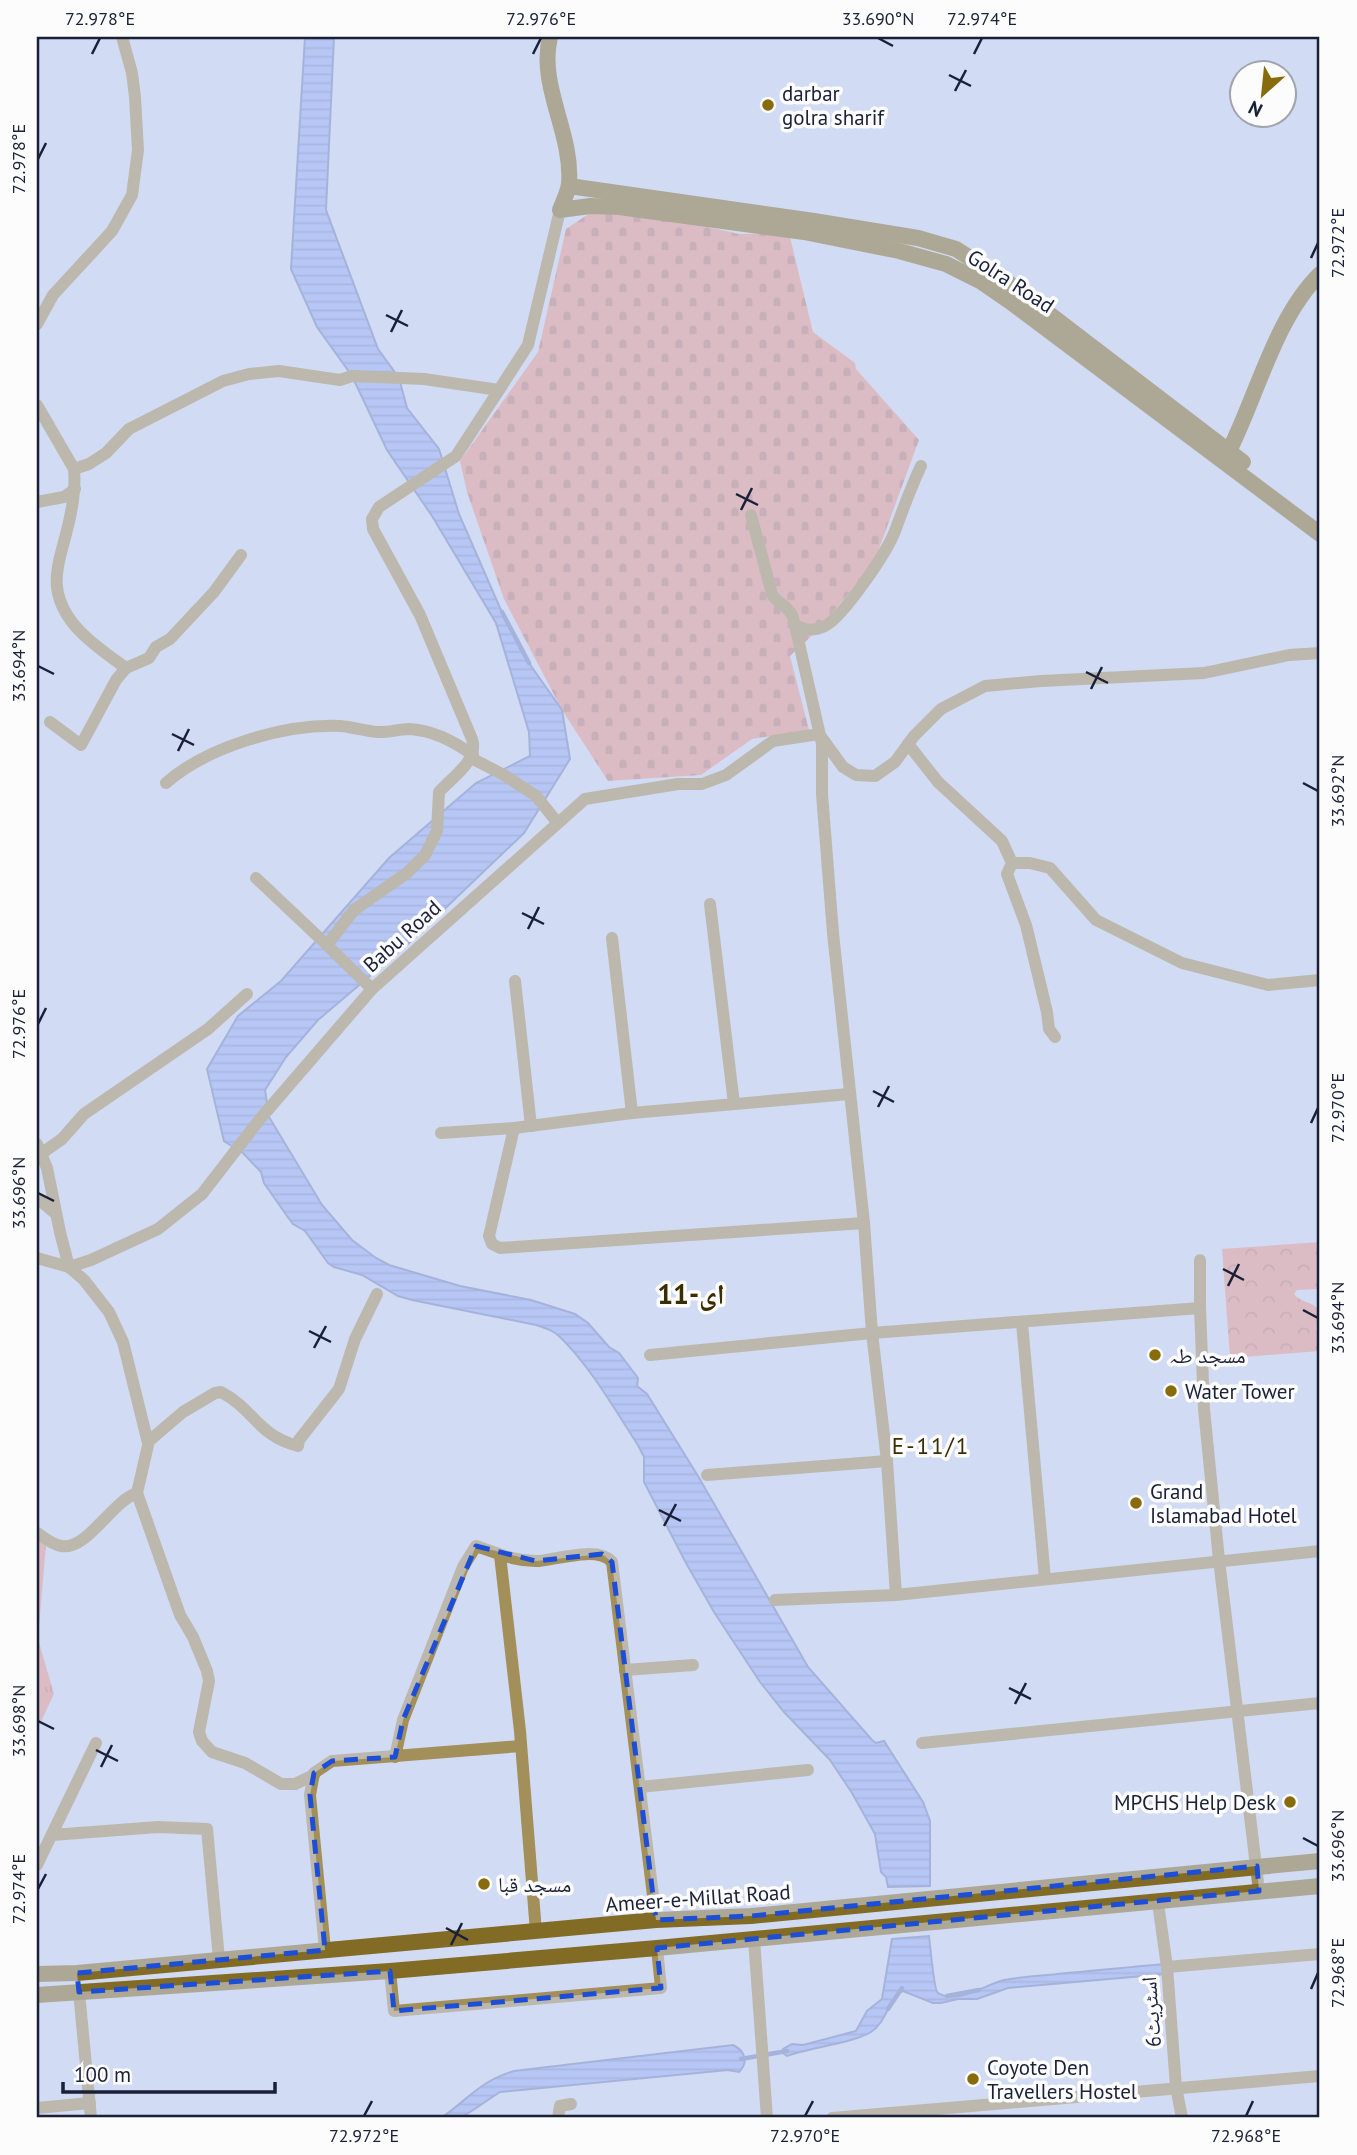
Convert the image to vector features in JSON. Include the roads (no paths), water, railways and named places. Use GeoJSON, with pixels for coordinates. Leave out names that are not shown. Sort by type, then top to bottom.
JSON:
{"type":"FeatureCollection","features":[{"type":"Feature","properties":{"kind":"main road"},"geometry":{"type":"LineString","coordinates":[[550,37],[547,71],[568,157],[569,186],[560,210]]}},
{"type":"Feature","properties":{"kind":"main road","name":"Golra Road"},"geometry":{"type":"LineString","coordinates":[[569,186],[840,225],[918,238],[956,250],[1006,281],[1320,534]]}},
{"type":"Feature","properties":{"kind":"main road","name":"Golra Road"},"geometry":{"type":"LineString","coordinates":[[560,210],[590,206],[619,207],[804,232],[900,251],[946,264],[980,281],[1320,520]]}},
{"type":"Feature","properties":{"kind":"main road"},"geometry":{"type":"LineString","coordinates":[[1226,456],[1290,315],[1320,274]]}},
{"type":"Feature","properties":{"kind":"main road","name":"Ameer-e-Millat Road"},"geometry":{"type":"LineString","coordinates":[[37,1974],[77,1973],[656,1920],[751,1916],[1320,1861]]}},
{"type":"Feature","properties":{"kind":"main road","name":"Ameer-e-Millat Road"},"geometry":{"type":"LineString","coordinates":[[37,1995],[390,1971],[917,1922],[1158,1903],[1320,1886]]}},
{"type":"Feature","properties":{"kind":"main road"},"geometry":{"type":"LineString","coordinates":[[751,1916],[754,1939]]}},
{"type":"Feature","properties":{"kind":"main road"},"geometry":{"type":"LineString","coordinates":[[388,1945],[390,1971]]}},
{"type":"Feature","properties":{"kind":"main road"},"geometry":{"type":"LineString","coordinates":[[77,1973],[79,1992]]}},
{"type":"Feature","properties":{"kind":"street"},"geometry":{"type":"LineString","coordinates":[[37,324],[53,295],[112,231],[132,195],[138,150],[135,97],[132,73],[122,37]]}},
{"type":"Feature","properties":{"kind":"street"},"geometry":{"type":"LineString","coordinates":[[327,946],[354,910],[407,873],[425,855],[437,831],[439,792],[472,756],[472,739],[433,644],[405,585],[371,524],[379,507],[456,456],[528,345],[560,210]]}},
{"type":"Feature","properties":{"kind":"street"},"geometry":{"type":"LineString","coordinates":[[74,469],[89,464],[106,453],[130,429],[223,381],[249,374],[279,371],[340,380],[352,376],[437,380],[499,390]]}},
{"type":"Feature","properties":{"kind":"street"},"geometry":{"type":"LineString","coordinates":[[37,405],[74,469],[75,489],[58,570],[58,594],[66,614],[85,637],[125,668]]}},
{"type":"Feature","properties":{"kind":"street"},"geometry":{"type":"LineString","coordinates":[[795,624],[806,630],[824,627],[850,600],[886,549],[921,466]]}},
{"type":"Feature","properties":{"kind":"street"},"geometry":{"type":"LineString","coordinates":[[37,502],[64,497],[75,489]]}},
{"type":"Feature","properties":{"kind":"street"},"geometry":{"type":"LineString","coordinates":[[751,514],[772,594],[790,610],[795,624],[822,744],[822,793],[833,933],[887,1461],[896,1595]]}},
{"type":"Feature","properties":{"kind":"street"},"geometry":{"type":"LineString","coordinates":[[50,722],[82,744],[125,668],[149,658],[156,647],[170,639],[215,592],[242,555]]}},
{"type":"Feature","properties":{"kind":"street"},"geometry":{"type":"LineString","coordinates":[[819,734],[843,766],[856,775],[875,776],[895,762],[908,744],[942,709],[985,686],[1204,673],[1289,655],[1320,653]]}},
{"type":"Feature","properties":{"kind":"street"},"geometry":{"type":"LineString","coordinates":[[166,783],[207,755],[262,736],[337,726],[380,732],[411,729],[449,741],[504,775],[536,796],[557,822]]}},
{"type":"Feature","properties":{"kind":"street","name":"Babu Road"},"geometry":{"type":"LineString","coordinates":[[69,1267],[91,1260],[158,1229],[202,1194],[268,1109],[372,989],[584,799],[678,784],[702,784],[726,775],[773,741],[819,734]]}},
{"type":"Feature","properties":{"kind":"street"},"geometry":{"type":"LineString","coordinates":[[908,744],[938,782],[1002,841],[1012,863],[1007,874],[1026,925],[1049,1030],[1055,1037]]}},
{"type":"Feature","properties":{"kind":"street"},"geometry":{"type":"LineString","coordinates":[[1012,863],[1030,863],[1050,868],[1096,920],[1182,963],[1268,985],[1320,980]]}},
{"type":"Feature","properties":{"kind":"street"},"geometry":{"type":"LineString","coordinates":[[256,878],[372,989]]}},
{"type":"Feature","properties":{"kind":"street"},"geometry":{"type":"LineString","coordinates":[[710,904],[734,1104]]}},
{"type":"Feature","properties":{"kind":"street"},"geometry":{"type":"LineString","coordinates":[[611,938],[632,1113]]}},
{"type":"Feature","properties":{"kind":"street"},"geometry":{"type":"LineString","coordinates":[[515,981],[531,1126]]}},
{"type":"Feature","properties":{"kind":"street"},"geometry":{"type":"LineString","coordinates":[[69,1267],[47,1168],[39,1148],[62,1139],[84,1114],[208,1029],[247,994]]}},
{"type":"Feature","properties":{"kind":"street"},"geometry":{"type":"LineString","coordinates":[[441,1133],[849,1094]]}},
{"type":"Feature","properties":{"kind":"street"},"geometry":{"type":"LineString","coordinates":[[514,1128],[489,1236],[492,1244],[500,1248],[864,1223]]}},
{"type":"Feature","properties":{"kind":"street"},"geometry":{"type":"LineString","coordinates":[[37,1198],[56,1214]]}},
{"type":"Feature","properties":{"kind":"street"},"geometry":{"type":"LineString","coordinates":[[37,1258],[69,1267],[83,1280],[118,1327],[148,1444],[137,1493],[180,1615],[193,1637],[209,1681],[199,1732],[207,1748],[220,1756],[245,1763],[281,1784],[295,1784],[332,1761],[521,1746]]}},
{"type":"Feature","properties":{"kind":"street"},"geometry":{"type":"LineString","coordinates":[[1200,1260],[1204,1409],[1219,1560],[1259,1891]]}},
{"type":"Feature","properties":{"kind":"street"},"geometry":{"type":"LineString","coordinates":[[148,1444],[183,1412],[221,1392],[242,1405],[259,1426],[275,1438],[298,1446],[304,1434],[339,1389],[355,1339],[377,1294]]}},
{"type":"Feature","properties":{"kind":"street"},"geometry":{"type":"LineString","coordinates":[[650,1354],[872,1333],[1200,1308]]}},
{"type":"Feature","properties":{"kind":"street"},"geometry":{"type":"LineString","coordinates":[[1022,1323],[1045,1579]]}},
{"type":"Feature","properties":{"kind":"street"},"geometry":{"type":"LineString","coordinates":[[706,1475],[887,1461]]}},
{"type":"Feature","properties":{"kind":"street"},"geometry":{"type":"LineString","coordinates":[[37,1533],[57,1545],[74,1545],[101,1523],[121,1500],[137,1493]]}},
{"type":"Feature","properties":{"kind":"street"},"geometry":{"type":"LineString","coordinates":[[395,1757],[403,1720],[463,1567],[476,1546],[500,1555],[536,1561],[602,1554],[612,1562],[656,1920]]}},
{"type":"Feature","properties":{"kind":"street"},"geometry":{"type":"LineString","coordinates":[[775,1600],[896,1595],[1320,1551]]}},
{"type":"Feature","properties":{"kind":"street"},"geometry":{"type":"LineString","coordinates":[[500,1555],[521,1746],[536,1932]]}},
{"type":"Feature","properties":{"kind":"street"},"geometry":{"type":"LineString","coordinates":[[625,1670],[693,1665]]}},
{"type":"Feature","properties":{"kind":"street"},"geometry":{"type":"LineString","coordinates":[[922,1742],[1320,1703]]}},
{"type":"Feature","properties":{"kind":"street"},"geometry":{"type":"LineString","coordinates":[[37,1865],[96,1743]]}},
{"type":"Feature","properties":{"kind":"street"},"geometry":{"type":"LineString","coordinates":[[640,1787],[808,1770]]}},
{"type":"Feature","properties":{"kind":"street"},"geometry":{"type":"LineString","coordinates":[[314,1774],[310,1795],[325,1950]]}},
{"type":"Feature","properties":{"kind":"street"},"geometry":{"type":"LineString","coordinates":[[52,1835],[158,1827],[207,1829],[219,1959]]}},
{"type":"Feature","properties":{"kind":"street","name":"اسٹریٹ6"},"geometry":{"type":"LineString","coordinates":[[1158,1903],[1167,1967],[1176,2087],[1181,2118]]}},
{"type":"Feature","properties":{"kind":"street"},"geometry":{"type":"LineString","coordinates":[[754,1939],[767,2118]]}},
{"type":"Feature","properties":{"kind":"street"},"geometry":{"type":"LineString","coordinates":[[390,1971],[394,2011],[407,2010],[661,1988],[657,1948]]}},
{"type":"Feature","properties":{"kind":"street"},"geometry":{"type":"LineString","coordinates":[[1167,1967],[1320,1954]]}},
{"type":"Feature","properties":{"kind":"street"},"geometry":{"type":"LineString","coordinates":[[79,1992],[91,2118]]}},
{"type":"Feature","properties":{"kind":"street"},"geometry":{"type":"LineString","coordinates":[[832,2118],[1320,2076]]}},
{"type":"Feature","properties":{"kind":"street"},"geometry":{"type":"LineString","coordinates":[[37,2108],[90,2103]]}},
{"type":"Feature","properties":{"kind":"street"},"geometry":{"type":"LineString","coordinates":[[558,2118],[560,2106],[571,2104]]}},
{"type":"Feature","properties":{"kind":"water"},"geometry":{"type":"Polygon","coordinates":[[[305,37],[334,37],[326,210],[378,349],[399,378],[407,408],[439,449],[459,514],[500,608],[531,666],[562,710],[570,759],[524,833],[410,942],[318,1020],[286,1057],[265,1090],[269,1117],[322,1205],[352,1240],[376,1258],[389,1265],[460,1286],[531,1300],[575,1314],[588,1323],[609,1347],[619,1353],[638,1378],[637,1386],[647,1394],[698,1476],[808,1667],[872,1740],[876,1743],[884,1741],[923,1802],[930,1821],[930,1886],[888,1887],[886,1877],[881,1872],[875,1834],[852,1793],[830,1760],[784,1712],[760,1682],[714,1612],[644,1482],[644,1457],[638,1445],[602,1389],[571,1349],[552,1331],[543,1327],[398,1296],[362,1275],[334,1267],[328,1263],[305,1231],[293,1224],[264,1183],[261,1172],[243,1153],[224,1141],[207,1069],[238,1016],[281,981],[389,858],[476,783],[530,756],[529,732],[496,623],[432,516],[387,450],[352,376],[317,327],[291,269],[305,37]]]}},
{"type":"Feature","properties":{"kind":"water"},"geometry":{"type":"Polygon","coordinates":[[[929,1936],[937,1990],[946,1996],[971,1993],[1004,1980],[1030,1977],[1164,1964],[1165,1974],[1008,1988],[977,1999],[941,2003],[933,2003],[903,1991],[894,1998],[881,2022],[871,2032],[787,2056],[784,2054],[783,2049],[792,2044],[803,2045],[856,2031],[867,2011],[882,1999],[892,1939],[929,1936]]]}},
{"type":"Feature","properties":{"kind":"water"},"geometry":{"type":"Polygon","coordinates":[[[733,2045],[740,2050],[745,2061],[739,2072],[728,2070],[500,2092],[461,2118],[441,2118],[491,2080],[514,2071],[733,2045]]]}},
{"type":"Feature","properties":{"kind":"waterway"},"geometry":{"type":"LineString","coordinates":[[502,612],[529,663]]}},
{"type":"Feature","properties":{"kind":"waterway"},"geometry":{"type":"LineString","coordinates":[[888,2009],[902,1988]]}},
{"type":"Feature","properties":{"kind":"waterway"},"geometry":{"type":"LineString","coordinates":[[947,1996],[979,1990]]}},
{"type":"Feature","properties":{"kind":"waterway"},"geometry":{"type":"LineString","coordinates":[[741,2059],[787,2051]]}},
{"type":"Feature","properties":{"kind":"place","name":"darbar golra sharif"},"geometry":{"type":"Point","coordinates":[768,105]}},
{"type":"Feature","properties":{"kind":"place","name":"مسجد طہ"},"geometry":{"type":"Point","coordinates":[1155,1355]}},
{"type":"Feature","properties":{"kind":"place","name":"Water Tower"},"geometry":{"type":"Point","coordinates":[1171,1391]}},
{"type":"Feature","properties":{"kind":"place","name":"Grand Islamabad Hotel"},"geometry":{"type":"Point","coordinates":[1136,1503]}},
{"type":"Feature","properties":{"kind":"place","name":"MPCHS Help Desk"},"geometry":{"type":"Point","coordinates":[1290,1802]}},
{"type":"Feature","properties":{"kind":"place","name":"مسجد قبا"},"geometry":{"type":"Point","coordinates":[484,1884]}},
{"type":"Feature","properties":{"kind":"place","name":"Coyote Den Travellers Hostel"},"geometry":{"type":"Point","coordinates":[973,2079]}},
{"type":"Feature","properties":{"kind":"district","name":"ای-11"},"geometry":{"type":"Point","coordinates":[691,1293]}},
{"type":"Feature","properties":{"kind":"district","name":"E-11/1"},"geometry":{"type":"Point","coordinates":[931,1445]}}]}
